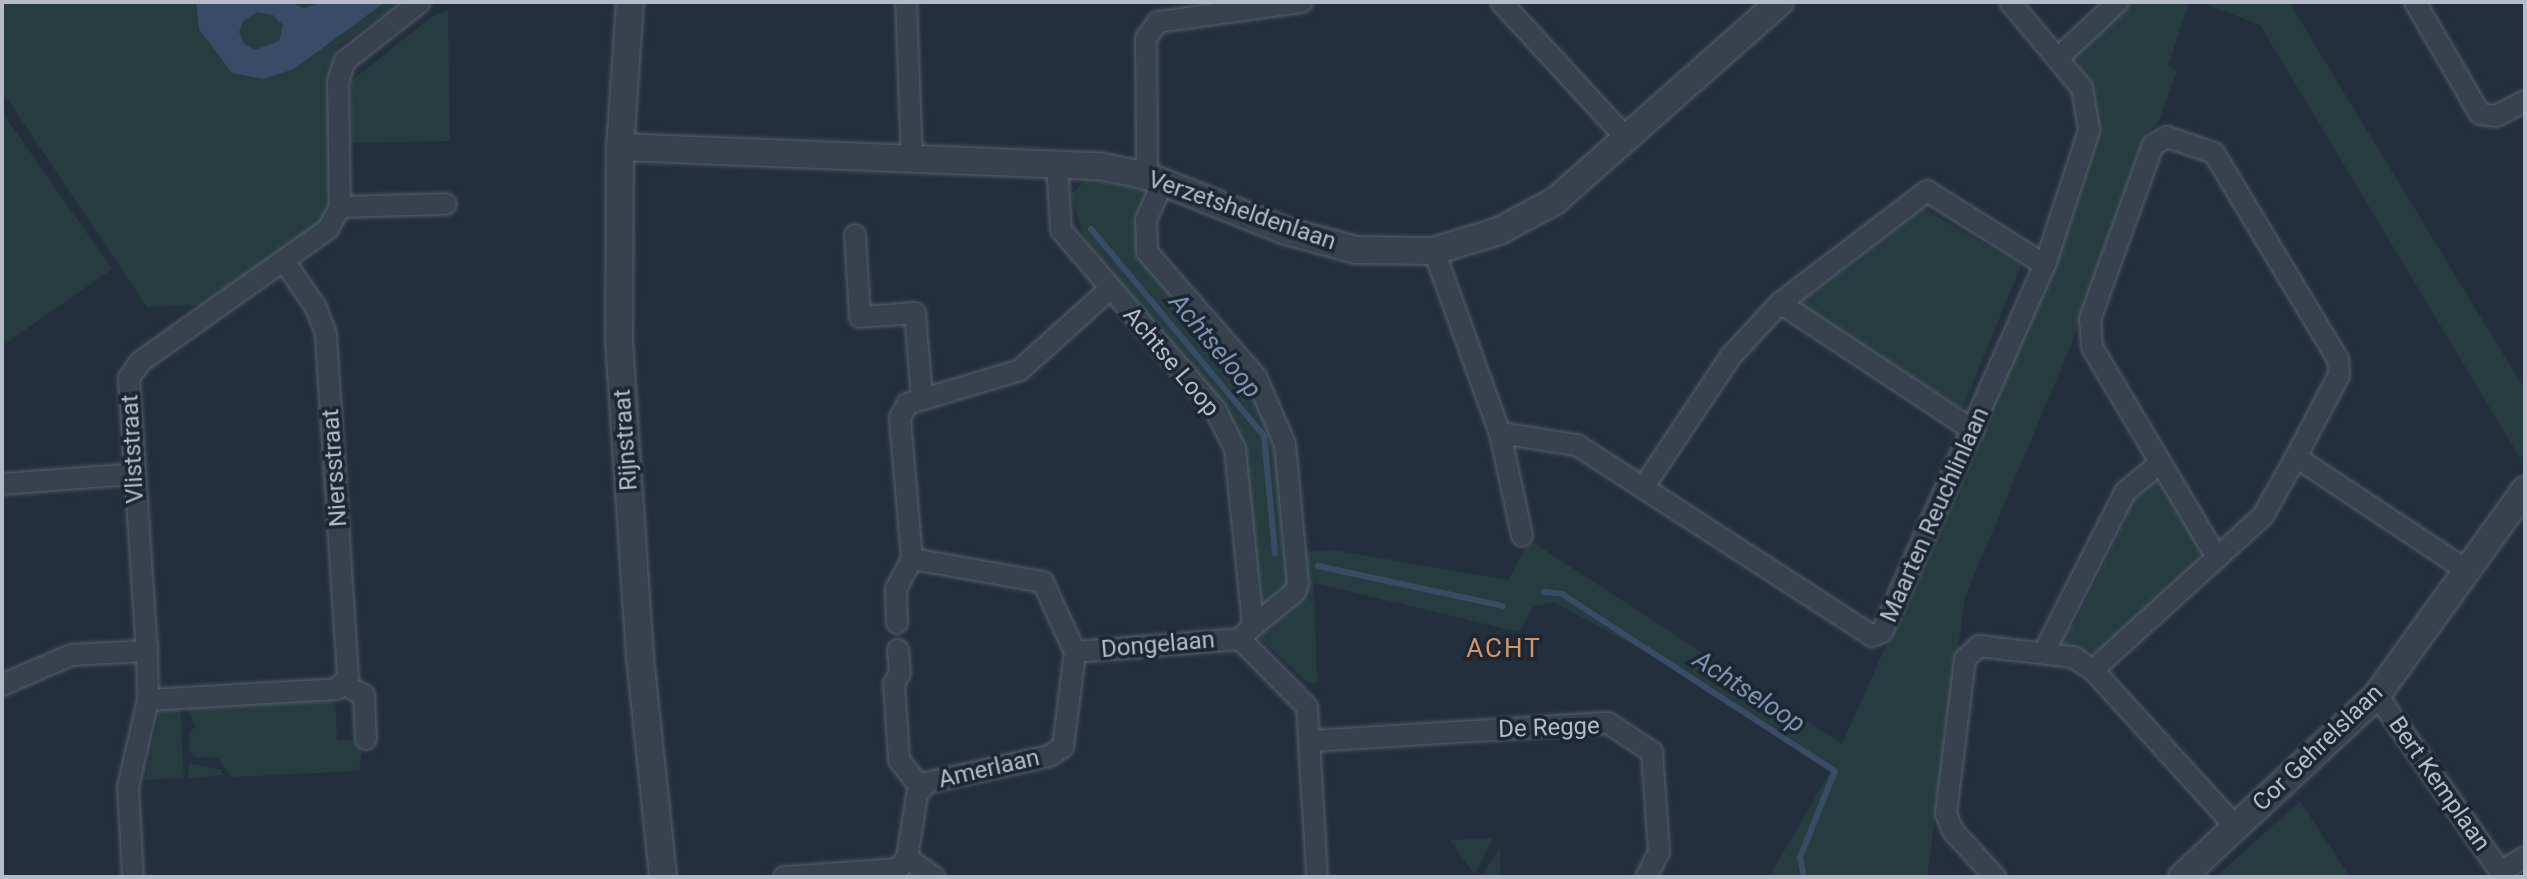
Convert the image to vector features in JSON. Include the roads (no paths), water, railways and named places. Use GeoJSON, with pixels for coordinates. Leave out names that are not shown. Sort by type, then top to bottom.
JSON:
{"type":"FeatureCollection","features":[{"type":"Feature","properties":{"kind":"street"},"geometry":{"type":"LineString","coordinates":[[420,2],[345,61],[338,82],[340,207],[446,204]]}},
{"type":"Feature","properties":{"kind":"street","name":"Rijnstraat"},"geometry":{"type":"LineString","coordinates":[[630,2],[620,147],[619,341],[640,657],[663,877]]}},
{"type":"Feature","properties":{"kind":"street"},"geometry":{"type":"LineString","coordinates":[[906,2],[912,158]]}},
{"type":"Feature","properties":{"kind":"street"},"geometry":{"type":"LineString","coordinates":[[1302,2],[1158,22],[1146,38],[1155,179],[1146,220],[1147,252],[1256,377],[1275,411],[1285,444],[1298,583],[1295,592],[1246,632],[1307,707],[1317,877]]}},
{"type":"Feature","properties":{"kind":"street"},"geometry":{"type":"LineString","coordinates":[[1501,2],[1627,139]]}},
{"type":"Feature","properties":{"kind":"street","name":"Verzetsheldenlaan"},"geometry":{"type":"LineString","coordinates":[[620,147],[1057,165],[1155,179],[1286,231],[1356,250],[1434,251],[1499,231],[1555,201],[1780,2]]}},
{"type":"Feature","properties":{"kind":"street","name":"Maarten Reuchlinlaan"},"geometry":{"type":"LineString","coordinates":[[1500,433],[1577,445],[1872,636],[1882,632],[1974,431],[2045,265],[2089,130],[2082,88],[2060,56],[2010,2]]}},
{"type":"Feature","properties":{"kind":"street"},"geometry":{"type":"LineString","coordinates":[[2060,56],[2118,2]]}},
{"type":"Feature","properties":{"kind":"street"},"geometry":{"type":"LineString","coordinates":[[2415,2],[2480,114],[2496,116],[2525,101]]}},
{"type":"Feature","properties":{"kind":"street"},"geometry":{"type":"LineString","coordinates":[[2093,670],[2263,516],[2339,375],[2338,359],[2214,153],[2167,137],[2153,145],[2090,319],[2092,347],[2216,556]]}},
{"type":"Feature","properties":{"kind":"street","name":"Achtse Loop"},"geometry":{"type":"LineString","coordinates":[[1057,165],[1061,230],[1109,290],[1215,409],[1235,449],[1246,632]]}},
{"type":"Feature","properties":{"kind":"street"},"geometry":{"type":"LineString","coordinates":[[1643,488],[1731,356],[1780,303],[1927,191],[2045,265]]}},
{"type":"Feature","properties":{"kind":"street","name":"Vliststraat"},"geometry":{"type":"LineString","coordinates":[[133,877],[128,787],[148,700],[129,378],[140,362],[328,229],[340,207]]}},
{"type":"Feature","properties":{"kind":"street"},"geometry":{"type":"LineString","coordinates":[[855,235],[860,317],[915,313],[922,399]]}},
{"type":"Feature","properties":{"kind":"street"},"geometry":{"type":"LineString","coordinates":[[1434,251],[1500,433],[1522,536]]}},
{"type":"Feature","properties":{"kind":"street","name":"Niersstraat"},"geometry":{"type":"LineString","coordinates":[[284,261],[315,306],[326,334],[345,685]]}},
{"type":"Feature","properties":{"kind":"street"},"geometry":{"type":"LineString","coordinates":[[897,623],[896,589],[912,559],[900,418],[907,404],[1020,370],[1109,290]]}},
{"type":"Feature","properties":{"kind":"street"},"geometry":{"type":"LineString","coordinates":[[1780,303],[1974,431]]}},
{"type":"Feature","properties":{"kind":"street"},"geometry":{"type":"LineString","coordinates":[[2296,457],[2469,572]]}},
{"type":"Feature","properties":{"kind":"street"},"geometry":{"type":"LineString","coordinates":[[2044,652],[2125,492],[2159,464]]}},
{"type":"Feature","properties":{"kind":"street"},"geometry":{"type":"LineString","coordinates":[[2,484],[134,474]]}},
{"type":"Feature","properties":{"kind":"street","name":"Cor Gehrelslaan"},"geometry":{"type":"LineString","coordinates":[[2182,877],[2377,695],[2469,572],[2525,490]]}},
{"type":"Feature","properties":{"kind":"street"},"geometry":{"type":"LineString","coordinates":[[912,559],[1043,582],[1075,652]]}},
{"type":"Feature","properties":{"kind":"street","name":"Dongelaan"},"geometry":{"type":"LineString","coordinates":[[1075,652],[1246,632]]}},
{"type":"Feature","properties":{"kind":"street"},"geometry":{"type":"LineString","coordinates":[[1995,877],[1953,831],[1946,814],[1965,659],[1979,646],[2073,657],[2093,670],[2236,827]]}},
{"type":"Feature","properties":{"kind":"street"},"geometry":{"type":"LineString","coordinates":[[898,650],[900,673],[894,684],[899,760],[920,787]]}},
{"type":"Feature","properties":{"kind":"street"},"geometry":{"type":"LineString","coordinates":[[2,685],[71,655],[147,651]]}},
{"type":"Feature","properties":{"kind":"street","name":"Amerlaan"},"geometry":{"type":"LineString","coordinates":[[907,858],[920,787],[1049,756],[1063,747],[1075,652]]}},
{"type":"Feature","properties":{"kind":"street"},"geometry":{"type":"LineString","coordinates":[[148,700],[345,685],[364,695],[366,739]]}},
{"type":"Feature","properties":{"kind":"street","name":"Bert Kemplaan"},"geometry":{"type":"LineString","coordinates":[[2377,695],[2502,874],[2525,857]]}},
{"type":"Feature","properties":{"kind":"street","name":"De Regge"},"geometry":{"type":"LineString","coordinates":[[1311,741],[1608,723],[1652,752],[1659,852],[1646,877]]}},
{"type":"Feature","properties":{"kind":"street"},"geometry":{"type":"LineString","coordinates":[[784,877],[898,869],[907,858],[934,877]]}},
{"type":"Feature","properties":{"kind":"water"},"geometry":{"type":"Polygon","coordinates":[[[196,2],[289,2],[304,8],[323,2],[385,2],[294,69],[263,79],[232,73],[199,29],[196,2]],[[257,12],[243,21],[239,32],[244,44],[255,50],[279,41],[283,25],[273,15],[257,12]]]}},
{"type":"Feature","properties":{"kind":"waterway","name":"Achtseloop"},"geometry":{"type":"LineString","coordinates":[[1091,229],[1264,436],[1275,553]]}},
{"type":"Feature","properties":{"kind":"waterway","name":"Achtseloop"},"geometry":{"type":"LineString","coordinates":[[1318,566],[1503,606]]}},
{"type":"Feature","properties":{"kind":"waterway","name":"Achtseloop"},"geometry":{"type":"LineString","coordinates":[[1544,592],[1562,594],[1835,771],[1800,857],[1804,877]]}},
{"type":"Feature","properties":{"kind":"district","name":"ACHT"},"geometry":{"type":"Point","coordinates":[1504,649]}}]}
